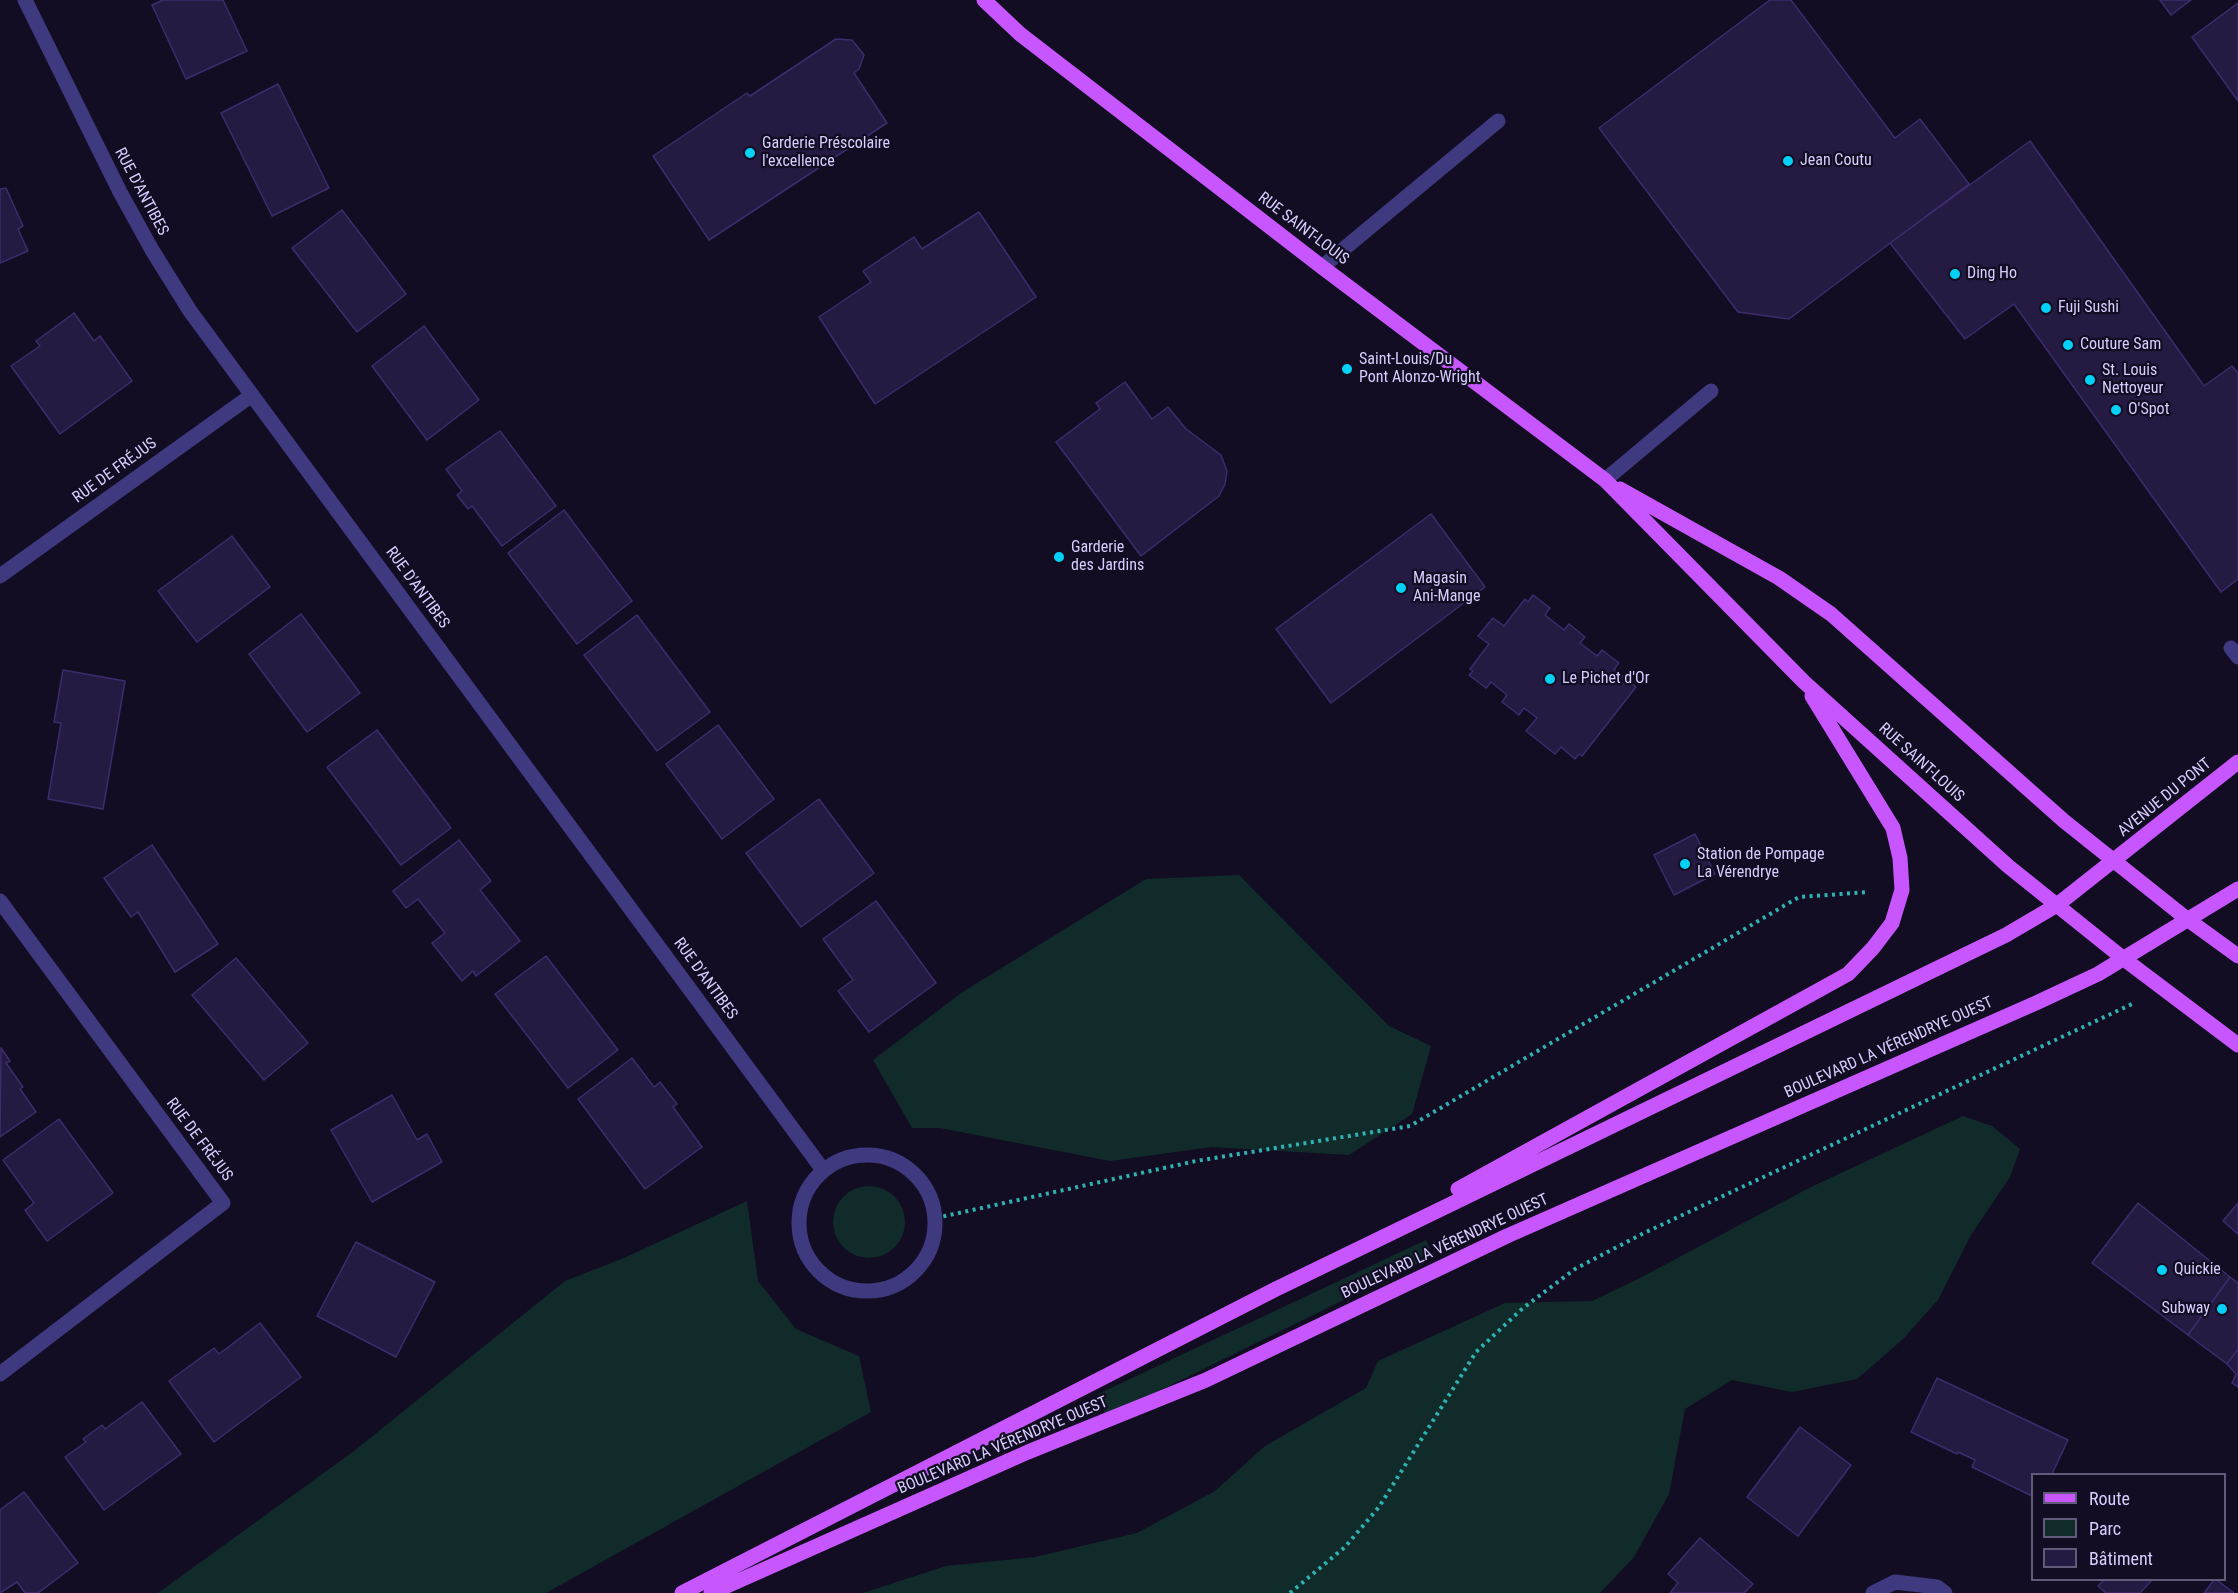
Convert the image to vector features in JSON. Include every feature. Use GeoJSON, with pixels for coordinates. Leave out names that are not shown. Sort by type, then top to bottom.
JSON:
{"type":"FeatureCollection","features":[{"type":"Feature","properties":{"kind":"main road","name":"RUE SAINT-LOUIS"},"geometry":{"type":"LineString","coordinates":[[984,0],[1020,34],[1322,267],[1605,480],[1804,682],[2008,866],[2124,959],[2238,1045]]}},
{"type":"Feature","properties":{"kind":"main road","name":"RUE SAINT-LOUIS"},"geometry":{"type":"LineString","coordinates":[[1605,480],[1779,578],[1832,614],[2064,821],[2187,919],[2238,956]]}},
{"type":"Feature","properties":{"kind":"main road"},"geometry":{"type":"LineString","coordinates":[[1276,1289],[1848,974],[1873,948],[1892,923],[1902,890],[1900,858],[1893,828],[1804,682]]}},
{"type":"Feature","properties":{"kind":"main road","name":"AVENUE DU PONT"},"geometry":{"type":"LineString","coordinates":[[2115,861],[2238,762]]}},
{"type":"Feature","properties":{"kind":"main road","name":"BOULEVARD LA VÉRENDRYE OUEST"},"geometry":{"type":"LineString","coordinates":[[682,1593],[1276,1289],[2006,935],[2057,904],[2115,861]]}},
{"type":"Feature","properties":{"kind":"main road"},"geometry":{"type":"LineString","coordinates":[[2187,919],[2238,889]]}},
{"type":"Feature","properties":{"kind":"main road","name":"BOULEVARD LA VÉRENDRYE OUEST"},"geometry":{"type":"LineString","coordinates":[[711,1593],[1028,1452],[1206,1380],[1507,1236],[2036,1003],[2098,974],[2187,919]]}},
{"type":"Feature","properties":{"kind":"street","name":"RUE D'ANTIBES"},"geometry":{"type":"LineString","coordinates":[[25,0],[120,192],[152,250],[190,311],[823,1170]]}},
{"type":"Feature","properties":{"kind":"street"},"geometry":{"type":"LineString","coordinates":[[1322,267],[1498,121]]}},
{"type":"Feature","properties":{"kind":"street"},"geometry":{"type":"LineString","coordinates":[[1605,480],[1711,391]]}},
{"type":"Feature","properties":{"kind":"street","name":"RUE DE FRÉJUS"},"geometry":{"type":"LineString","coordinates":[[0,576],[252,395]]}},
{"type":"Feature","properties":{"kind":"street","name":"RUE DE FRÉJUS"},"geometry":{"type":"LineString","coordinates":[[0,901],[223,1203],[0,1374]]}},
{"type":"Feature","properties":{"kind":"street"},"geometry":{"type":"LineString","coordinates":[[863,1155],[884,1157],[904,1165],[920,1179],[926,1188],[931,1197],[936,1218],[933,1242],[923,1263],[907,1280],[885,1289],[862,1292],[840,1286],[820,1273],[806,1255],[798,1233],[800,1209],[808,1187],[823,1170],[842,1159],[863,1155]]}},
{"type":"Feature","properties":{"kind":"street"},"geometry":{"type":"LineString","coordinates":[[1873,1593],[1895,1582],[1937,1587],[1945,1593]]}},
{"type":"Feature","properties":{"kind":"path"},"geometry":{"type":"LineString","coordinates":[[936,1218],[1196,1161],[1410,1126],[1799,897],[1879,892]]}},
{"type":"Feature","properties":{"kind":"path"},"geometry":{"type":"LineString","coordinates":[[1290,1593],[1345,1547],[1379,1507],[1476,1352],[1523,1308],[1575,1269],[1642,1234],[2132,1004]]}},
{"type":"Feature","properties":{"kind":"green space"},"geometry":{"type":"Polygon","coordinates":[[[1239,875],[1389,1026],[1431,1046],[1412,1114],[1349,1155],[1212,1147],[1110,1161],[940,1128],[912,1128],[873,1060],[961,993],[1146,879],[1239,875]]]}},
{"type":"Feature","properties":{"kind":"green space"},"geometry":{"type":"Polygon","coordinates":[[[1963,1116],[1992,1126],[2020,1149],[2010,1177],[1971,1235],[1938,1300],[1902,1340],[1857,1379],[1792,1392],[1732,1380],[1685,1409],[1669,1494],[1634,1557],[1600,1593],[863,1593],[946,1566],[1035,1557],[1137,1533],[1215,1491],[1265,1446],[1366,1388],[1378,1361],[1505,1303],[1592,1301],[1809,1188],[1963,1116]]]}},
{"type":"Feature","properties":{"kind":"green space"},"geometry":{"type":"Polygon","coordinates":[[[876,1186],[895,1196],[903,1208],[905,1222],[903,1236],[895,1248],[883,1256],[862,1258],[843,1248],[835,1236],[833,1215],[843,1196],[855,1188],[876,1186]]]}},
{"type":"Feature","properties":{"kind":"green space"},"geometry":{"type":"Polygon","coordinates":[[[747,1201],[758,1281],[796,1329],[859,1356],[871,1412],[546,1593],[158,1593],[354,1451],[565,1281],[624,1258],[747,1201]]]}},
{"type":"Feature","properties":{"kind":"green space"},"geometry":{"type":"Polygon","coordinates":[[[1426,1240],[1433,1256],[1106,1417],[1098,1394],[1426,1240]]]}},
{"type":"Feature","properties":{"kind":"building"},"geometry":{"type":"Polygon","coordinates":[[[163,0],[223,0],[247,51],[186,79],[152,5],[163,0]]]}},
{"type":"Feature","properties":{"kind":"building","name":"Jean Coutu"},"geometry":{"type":"Polygon","coordinates":[[[1770,0],[1791,0],[1895,138],[1920,119],[1969,184],[1789,319],[1738,312],[1599,128],[1770,0]]]}},
{"type":"Feature","properties":{"kind":"building"},"geometry":{"type":"Polygon","coordinates":[[[2160,0],[2191,0],[2171,15],[2160,0]]]}},
{"type":"Feature","properties":{"kind":"building"},"geometry":{"type":"Polygon","coordinates":[[[2238,3],[2238,101],[2192,37],[2238,3]]]}},
{"type":"Feature","properties":{"kind":"building"},"geometry":{"type":"Polygon","coordinates":[[[836,39],[852,40],[864,55],[859,69],[854,73],[887,123],[709,240],[653,156],[747,93],[750,96],[836,39]]]}},
{"type":"Feature","properties":{"kind":"building"},"geometry":{"type":"Polygon","coordinates":[[[278,84],[329,188],[272,216],[221,113],[278,84]]]}},
{"type":"Feature","properties":{"kind":"building"},"geometry":{"type":"Polygon","coordinates":[[[2030,141],[2204,386],[2232,366],[2238,373],[2238,579],[2221,592],[2014,304],[1965,339],[1890,243],[2030,141]]]}},
{"type":"Feature","properties":{"kind":"building"},"geometry":{"type":"Polygon","coordinates":[[[6,188],[23,226],[18,229],[28,251],[0,263],[0,189],[6,188]]]}},
{"type":"Feature","properties":{"kind":"building"},"geometry":{"type":"Polygon","coordinates":[[[342,210],[406,294],[357,332],[292,248],[342,210]]]}},
{"type":"Feature","properties":{"kind":"building"},"geometry":{"type":"Polygon","coordinates":[[[979,212],[1036,297],[875,404],[819,317],[871,282],[863,271],[914,237],[922,249],[979,212]]]}},
{"type":"Feature","properties":{"kind":"building"},"geometry":{"type":"Polygon","coordinates":[[[74,313],[94,341],[100,336],[132,381],[60,434],[11,366],[40,346],[36,341],[74,313]]]}},
{"type":"Feature","properties":{"kind":"building"},"geometry":{"type":"Polygon","coordinates":[[[424,326],[479,400],[427,440],[372,366],[424,326]]]}},
{"type":"Feature","properties":{"kind":"building"},"geometry":{"type":"Polygon","coordinates":[[[1125,382],[1152,419],[1168,407],[1186,429],[1221,455],[1227,471],[1225,484],[1219,496],[1141,556],[1056,442],[1100,409],[1096,403],[1125,382]]]}},
{"type":"Feature","properties":{"kind":"building"},"geometry":{"type":"Polygon","coordinates":[[[500,431],[556,506],[502,546],[472,506],[468,509],[457,495],[462,491],[446,469],[500,431]]]}},
{"type":"Feature","properties":{"kind":"building"},"geometry":{"type":"Polygon","coordinates":[[[564,510],[632,601],[577,644],[508,553],[564,510]]]}},
{"type":"Feature","properties":{"kind":"building"},"geometry":{"type":"Polygon","coordinates":[[[1431,514],[1485,587],[1331,703],[1276,629],[1431,514]]]}},
{"type":"Feature","properties":{"kind":"building"},"geometry":{"type":"Polygon","coordinates":[[[232,536],[270,587],[197,642],[158,591],[232,536]]]}},
{"type":"Feature","properties":{"kind":"building","name":"Le Pichet d'Or"},"geometry":{"type":"Polygon","coordinates":[[[1533,595],[1550,608],[1545,615],[1564,630],[1569,624],[1585,637],[1580,643],[1597,656],[1602,650],[1619,663],[1614,669],[1636,687],[1582,756],[1579,754],[1575,759],[1561,747],[1555,754],[1526,731],[1537,718],[1524,708],[1519,715],[1502,702],[1507,695],[1491,682],[1486,688],[1469,675],[1473,671],[1470,669],[1489,644],[1478,636],[1493,618],[1504,626],[1525,599],[1528,602],[1533,595]]]}},
{"type":"Feature","properties":{"kind":"building"},"geometry":{"type":"Polygon","coordinates":[[[301,614],[360,693],[307,732],[249,654],[301,614]]]}},
{"type":"Feature","properties":{"kind":"building"},"geometry":{"type":"Polygon","coordinates":[[[637,615],[710,712],[657,751],[584,655],[637,615]]]}},
{"type":"Feature","properties":{"kind":"building"},"geometry":{"type":"Polygon","coordinates":[[[63,670],[125,681],[103,809],[48,799],[61,723],[54,722],[63,670]]]}},
{"type":"Feature","properties":{"kind":"building"},"geometry":{"type":"Polygon","coordinates":[[[718,725],[774,799],[722,839],[666,764],[718,725]]]}},
{"type":"Feature","properties":{"kind":"building"},"geometry":{"type":"Polygon","coordinates":[[[377,730],[451,828],[401,865],[327,767],[377,730]]]}},
{"type":"Feature","properties":{"kind":"building"},"geometry":{"type":"Polygon","coordinates":[[[819,799],[874,873],[801,927],[746,853],[819,799]]]}},
{"type":"Feature","properties":{"kind":"building","name":"Station de Pompage La Vérendrye"},"geometry":{"type":"Polygon","coordinates":[[[1695,834],[1715,874],[1674,895],[1654,855],[1695,834]]]}},
{"type":"Feature","properties":{"kind":"building"},"geometry":{"type":"Polygon","coordinates":[[[459,840],[491,881],[480,890],[520,941],[476,976],[473,971],[462,981],[432,943],[445,933],[418,899],[406,908],[393,891],[459,840]]]}},
{"type":"Feature","properties":{"kind":"building"},"geometry":{"type":"Polygon","coordinates":[[[152,845],[218,944],[175,972],[138,912],[131,917],[104,878],[152,845]]]}},
{"type":"Feature","properties":{"kind":"building"},"geometry":{"type":"Polygon","coordinates":[[[876,901],[936,983],[869,1032],[838,991],[853,980],[823,939],[876,901]]]}},
{"type":"Feature","properties":{"kind":"building"},"geometry":{"type":"Polygon","coordinates":[[[546,956],[618,1050],[568,1088],[495,994],[546,956]]]}},
{"type":"Feature","properties":{"kind":"building"},"geometry":{"type":"Polygon","coordinates":[[[236,958],[308,1043],[264,1080],[192,995],[236,958]]]}},
{"type":"Feature","properties":{"kind":"building"},"geometry":{"type":"Polygon","coordinates":[[[1,1048],[10,1061],[6,1063],[23,1087],[20,1089],[36,1112],[0,1137],[1,1048]]]}},
{"type":"Feature","properties":{"kind":"building"},"geometry":{"type":"Polygon","coordinates":[[[632,1058],[654,1087],[660,1082],[677,1104],[673,1107],[702,1147],[645,1189],[578,1099],[632,1058]]]}},
{"type":"Feature","properties":{"kind":"building"},"geometry":{"type":"Polygon","coordinates":[[[392,1095],[417,1140],[427,1134],[442,1162],[372,1202],[331,1130],[392,1095]]]}},
{"type":"Feature","properties":{"kind":"building"},"geometry":{"type":"Polygon","coordinates":[[[59,1119],[113,1193],[47,1241],[25,1210],[34,1203],[3,1160],[59,1119]]]}},
{"type":"Feature","properties":{"kind":"building","name":"Quickie"},"geometry":{"type":"Polygon","coordinates":[[[2138,1203],[2230,1277],[2188,1335],[2092,1263],[2138,1203]]]}},
{"type":"Feature","properties":{"kind":"building"},"geometry":{"type":"Polygon","coordinates":[[[2238,1203],[2238,1234],[2223,1221],[2238,1203]]]}},
{"type":"Feature","properties":{"kind":"building"},"geometry":{"type":"Polygon","coordinates":[[[356,1242],[435,1282],[396,1357],[317,1316],[356,1242]]]}},
{"type":"Feature","properties":{"kind":"building","name":"Subway"},"geometry":{"type":"Polygon","coordinates":[[[2230,1277],[2238,1283],[2238,1349],[2227,1364],[2188,1335],[2230,1277]]]}},
{"type":"Feature","properties":{"kind":"building"},"geometry":{"type":"Polygon","coordinates":[[[260,1323],[301,1377],[214,1442],[169,1381],[214,1348],[219,1354],[260,1323]]]}},
{"type":"Feature","properties":{"kind":"building"},"geometry":{"type":"Polygon","coordinates":[[[2238,1349],[2238,1387],[2232,1383],[2236,1374],[2227,1364],[2238,1349]]]}},
{"type":"Feature","properties":{"kind":"building"},"geometry":{"type":"Polygon","coordinates":[[[1937,1378],[2068,1440],[2052,1473],[2031,1473],[2031,1496],[1972,1467],[1975,1460],[1911,1432],[1937,1378]]]}},
{"type":"Feature","properties":{"kind":"building"},"geometry":{"type":"Polygon","coordinates":[[[142,1402],[181,1454],[104,1510],[65,1457],[86,1442],[83,1439],[102,1425],[105,1429],[142,1402]]]}},
{"type":"Feature","properties":{"kind":"building"},"geometry":{"type":"Polygon","coordinates":[[[1800,1427],[1851,1465],[1798,1536],[1747,1497],[1800,1427]]]}},
{"type":"Feature","properties":{"kind":"building"},"geometry":{"type":"Polygon","coordinates":[[[24,1492],[78,1563],[38,1593],[25,1593],[17,1582],[0,1593],[0,1510],[24,1492]]]}},
{"type":"Feature","properties":{"kind":"building"},"geometry":{"type":"Polygon","coordinates":[[[1700,1538],[1753,1584],[1744,1593],[1670,1593],[1678,1583],[1668,1574],[1700,1538]]]}},
{"type":"Feature","properties":{"kind":"building"},"geometry":{"type":"Polygon","coordinates":[[[2103,1581],[2151,1581],[2140,1593],[2106,1593],[2098,1586],[2103,1581]]]}},
{"type":"Feature","properties":{"kind":"building"},"geometry":{"type":"Polygon","coordinates":[[[2213,1581],[2218,1581],[2234,1593],[2204,1593],[2213,1581]]]}},
{"type":"Feature","properties":{"kind":"place","name":"Garderie Préscolaire l'excellence"},"geometry":{"type":"Point","coordinates":[750,153]}},
{"type":"Feature","properties":{"kind":"place","name":"Jean Coutu"},"geometry":{"type":"Point","coordinates":[1788,161]}},
{"type":"Feature","properties":{"kind":"place","name":"Ding Ho"},"geometry":{"type":"Point","coordinates":[1955,274]}},
{"type":"Feature","properties":{"kind":"place","name":"Fuji Sushi"},"geometry":{"type":"Point","coordinates":[2046,308]}},
{"type":"Feature","properties":{"kind":"place","name":"Couture Sam"},"geometry":{"type":"Point","coordinates":[2068,345]}},
{"type":"Feature","properties":{"kind":"place","name":"Saint-Louis/Du Pont Alonzo-Wright"},"geometry":{"type":"Point","coordinates":[1347,369]}},
{"type":"Feature","properties":{"kind":"place","name":"St. Louis Nettoyeur"},"geometry":{"type":"Point","coordinates":[2090,380]}},
{"type":"Feature","properties":{"kind":"place","name":"O'Spot"},"geometry":{"type":"Point","coordinates":[2116,410]}},
{"type":"Feature","properties":{"kind":"place","name":"Garderie des Jardins"},"geometry":{"type":"Point","coordinates":[1059,557]}},
{"type":"Feature","properties":{"kind":"place","name":"Magasin Ani-Mange"},"geometry":{"type":"Point","coordinates":[1401,588]}},
{"type":"Feature","properties":{"kind":"place","name":"Le Pichet d'Or"},"geometry":{"type":"Point","coordinates":[1550,679]}},
{"type":"Feature","properties":{"kind":"place","name":"Station de Pompage La Vérendrye"},"geometry":{"type":"Point","coordinates":[1685,864]}},
{"type":"Feature","properties":{"kind":"place","name":"Quickie"},"geometry":{"type":"Point","coordinates":[2162,1270]}},
{"type":"Feature","properties":{"kind":"place","name":"Subway"},"geometry":{"type":"Point","coordinates":[2222,1309]}}]}
